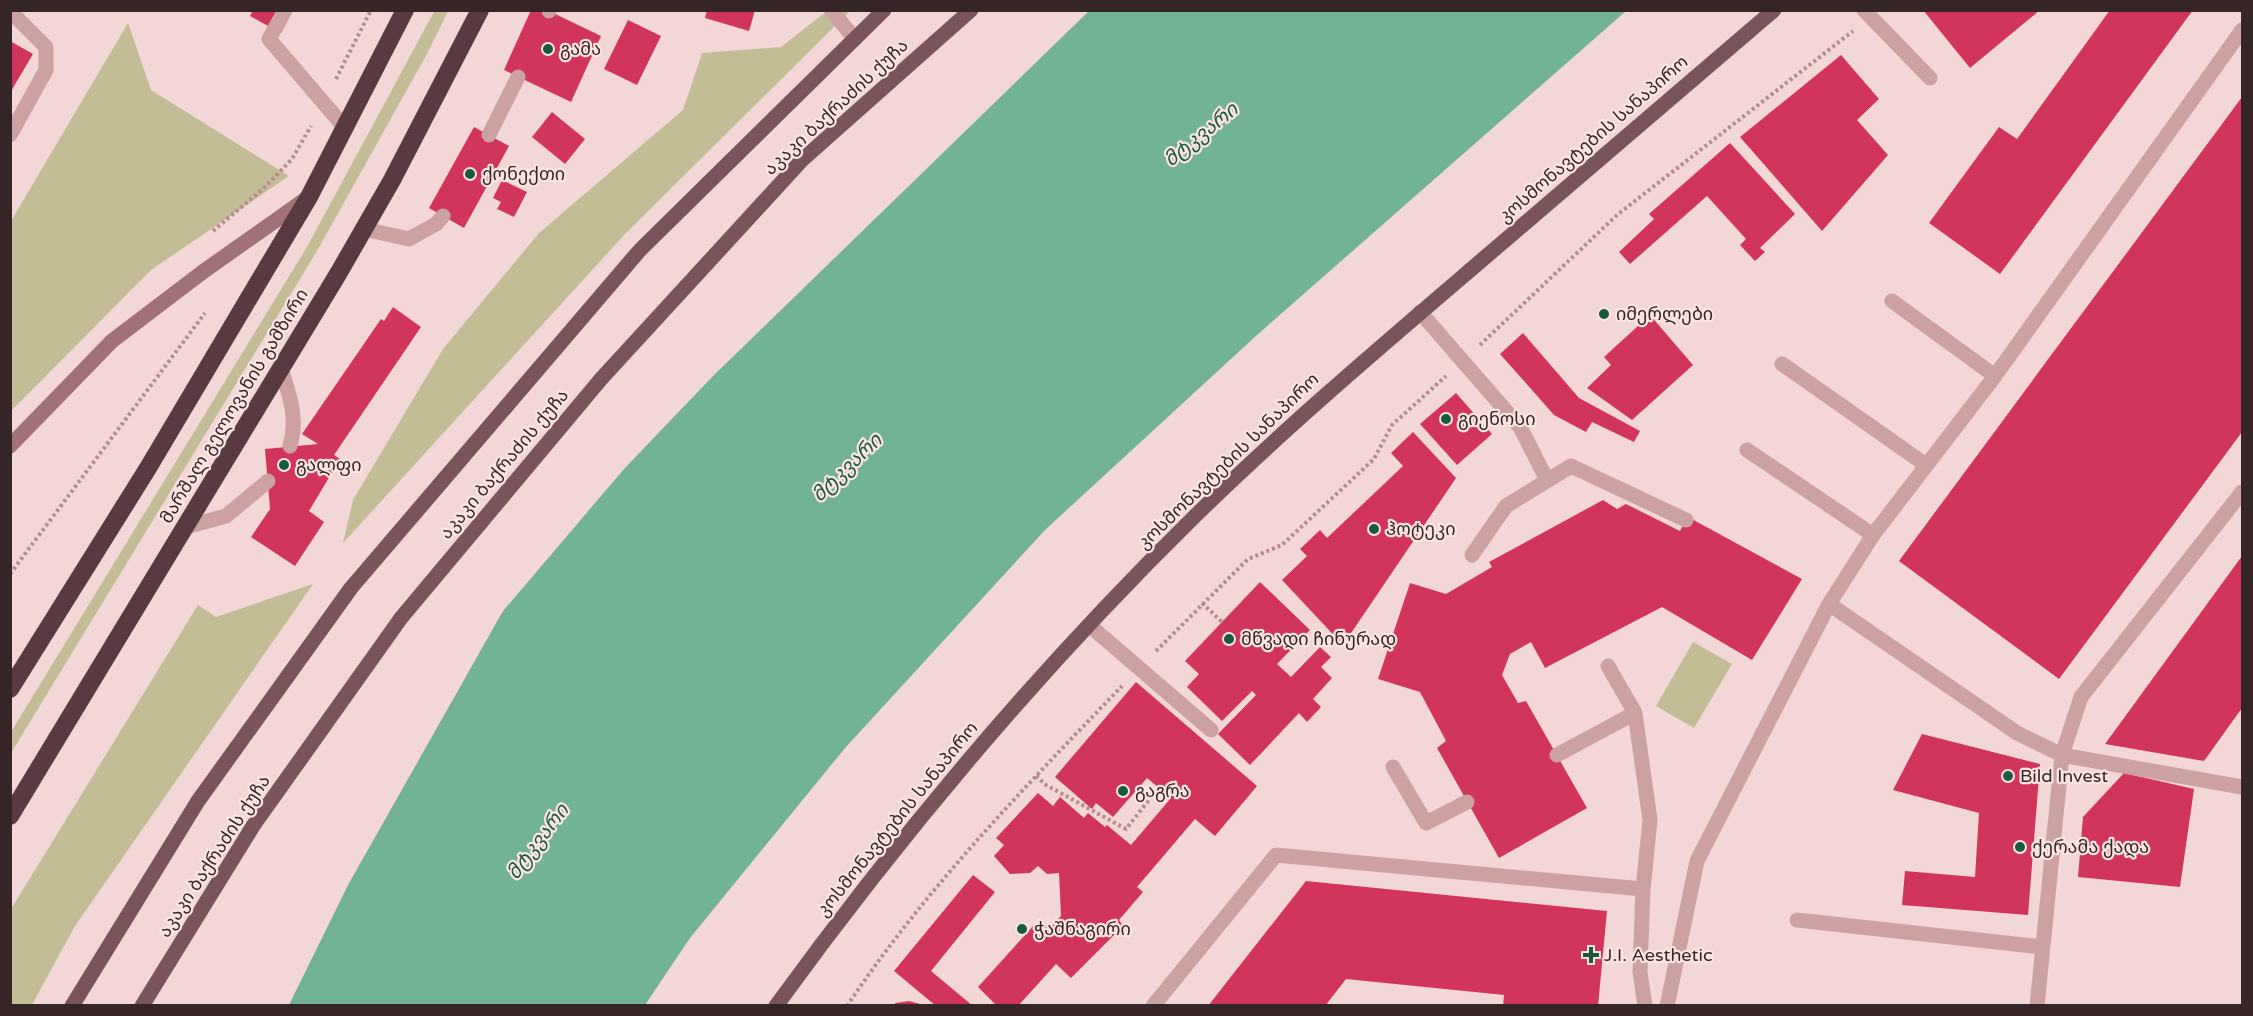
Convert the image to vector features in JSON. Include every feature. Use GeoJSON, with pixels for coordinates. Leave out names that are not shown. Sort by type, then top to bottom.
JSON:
{"type":"FeatureCollection","features":[{"type":"Feature","properties":{"kind":"highway"},"geometry":{"type":"LineString","coordinates":[[10,689],[148,468],[309,197],[346,129],[405,10]]}},
{"type":"Feature","properties":{"kind":"highway","name":"მარშალ გელოვანის გამზირი"},"geometry":{"type":"LineString","coordinates":[[10,816],[364,229],[480,10]]}},
{"type":"Feature","properties":{"kind":"main road","name":"აკაკი ბაქრაძის ქუჩა"},"geometry":{"type":"LineString","coordinates":[[72,1005],[198,801],[351,588],[640,250],[884,10]]}},
{"type":"Feature","properties":{"kind":"main road","name":"აკაკი ბაქრაძის ქუჩა"},"geometry":{"type":"LineString","coordinates":[[142,1005],[254,826],[400,618],[601,379],[802,160],[971,10]]}},
{"type":"Feature","properties":{"kind":"main road","name":"კოსმონავტების სანაპირო"},"geometry":{"type":"LineString","coordinates":[[776,1005],[905,834],[1089,625],[1196,515],[1318,402],[1420,312],[1774,10]]}},
{"type":"Feature","properties":{"kind":"main road"},"geometry":{"type":"LineString","coordinates":[[10,446],[112,341],[204,271],[309,197]]}},
{"type":"Feature","properties":{"kind":"street"},"geometry":{"type":"LineString","coordinates":[[285,10],[269,39],[346,129]]}},
{"type":"Feature","properties":{"kind":"street"},"geometry":{"type":"LineString","coordinates":[[831,10],[855,39]]}},
{"type":"Feature","properties":{"kind":"street"},"geometry":{"type":"LineString","coordinates":[[10,11],[46,47],[46,70],[10,135]]}},
{"type":"Feature","properties":{"kind":"street"},"geometry":{"type":"LineString","coordinates":[[1867,14],[1930,78]]}},
{"type":"Feature","properties":{"kind":"street"},"geometry":{"type":"LineString","coordinates":[[1667,1005],[1697,861],[1829,604],[1873,535],[1995,376],[2242,30]]}},
{"type":"Feature","properties":{"kind":"street"},"geometry":{"type":"LineString","coordinates":[[489,135],[519,77]]}},
{"type":"Feature","properties":{"kind":"street"},"geometry":{"type":"LineString","coordinates":[[364,229],[409,239],[436,224],[443,216]]}},
{"type":"Feature","properties":{"kind":"street"},"geometry":{"type":"LineString","coordinates":[[1892,301],[1995,376]]}},
{"type":"Feature","properties":{"kind":"street"},"geometry":{"type":"LineString","coordinates":[[1420,312],[1520,427],[1547,480]]}},
{"type":"Feature","properties":{"kind":"street"},"geometry":{"type":"LineString","coordinates":[[1782,364],[1926,465]]}},
{"type":"Feature","properties":{"kind":"street"},"geometry":{"type":"LineString","coordinates":[[281,369],[291,399],[295,422],[290,446]]}},
{"type":"Feature","properties":{"kind":"street"},"geometry":{"type":"LineString","coordinates":[[1747,450],[1873,535]]}},
{"type":"Feature","properties":{"kind":"street"},"geometry":{"type":"LineString","coordinates":[[1472,555],[1506,506],[1571,466],[1686,520]]}},
{"type":"Feature","properties":{"kind":"street"},"geometry":{"type":"LineString","coordinates":[[186,527],[226,516],[268,481]]}},
{"type":"Feature","properties":{"kind":"street"},"geometry":{"type":"LineString","coordinates":[[2037,1005],[2062,755],[2082,697],[2242,492]]}},
{"type":"Feature","properties":{"kind":"street"},"geometry":{"type":"LineString","coordinates":[[1829,604],[2017,733],[2062,755],[2242,787]]}},
{"type":"Feature","properties":{"kind":"street"},"geometry":{"type":"LineString","coordinates":[[1089,625],[1211,730]]}},
{"type":"Feature","properties":{"kind":"street"},"geometry":{"type":"LineString","coordinates":[[1608,666],[1635,713],[1650,820],[1643,889],[1640,972],[1645,1005]]}},
{"type":"Feature","properties":{"kind":"street"},"geometry":{"type":"LineString","coordinates":[[1557,755],[1635,713]]}},
{"type":"Feature","properties":{"kind":"street"},"geometry":{"type":"LineString","coordinates":[[1393,767],[1426,823],[1467,802]]}},
{"type":"Feature","properties":{"kind":"street"},"geometry":{"type":"LineString","coordinates":[[1153,1005],[1276,855],[1643,889]]}},
{"type":"Feature","properties":{"kind":"street"},"geometry":{"type":"LineString","coordinates":[[1797,920],[2042,947]]}},
{"type":"Feature","properties":{"kind":"path"},"geometry":{"type":"LineString","coordinates":[[206,236],[264,188],[292,159],[324,103],[371,10]]}},
{"type":"Feature","properties":{"kind":"path"},"geometry":{"type":"LineString","coordinates":[[847,1005],[946,877],[1036,776],[1202,603],[1248,559],[1282,545],[1374,459],[1392,425],[1617,215],[1867,14]]}},
{"type":"Feature","properties":{"kind":"path"},"geometry":{"type":"LineString","coordinates":[[10,574],[205,313]]}},
{"type":"Feature","properties":{"kind":"path"},"geometry":{"type":"LineString","coordinates":[[1202,603],[1222,622]]}},
{"type":"Feature","properties":{"kind":"path"},"geometry":{"type":"LineString","coordinates":[[1036,776],[1046,785],[1126,829],[1153,795]]}},
{"type":"Feature","properties":{"kind":"shaded area"},"geometry":{"type":"Polygon","coordinates":[[[435,10],[448,11],[428,52],[317,251],[11,753],[11,732],[307,247],[435,10]]]}},
{"type":"Feature","properties":{"kind":"shaded area"},"geometry":{"type":"Polygon","coordinates":[[[827,11],[850,11],[625,234],[343,543],[353,500],[443,349],[539,233],[683,110],[702,53],[781,47],[827,11]]]}},
{"type":"Feature","properties":{"kind":"shaded area"},"geometry":{"type":"Polygon","coordinates":[[[128,23],[151,90],[289,176],[151,270],[11,411],[11,221],[128,23]]]}},
{"type":"Feature","properties":{"kind":"shaded area"},"geometry":{"type":"Polygon","coordinates":[[[313,584],[75,926],[32,1005],[11,1005],[11,909],[198,605],[216,617],[313,584]]]}},
{"type":"Feature","properties":{"kind":"shaded area"},"geometry":{"type":"Polygon","coordinates":[[[1693,642],[1732,664],[1694,728],[1656,706],[1693,642]]]}},
{"type":"Feature","properties":{"kind":"water","name":"მტკვარი"},"geometry":{"type":"Polygon","coordinates":[[[1089,11],[1626,11],[1257,335],[1045,530],[845,748],[690,938],[645,1005],[289,1005],[348,885],[503,611],[624,469],[712,377],[1089,11]]]}},
{"type":"Feature","properties":{"kind":"building"},"geometry":{"type":"Polygon","coordinates":[[[253,10],[293,10],[281,33],[250,16],[253,10]]]}},
{"type":"Feature","properties":{"kind":"building"},"geometry":{"type":"Polygon","coordinates":[[[531,10],[547,10],[601,36],[571,102],[504,70],[531,10]]]}},
{"type":"Feature","properties":{"kind":"building"},"geometry":{"type":"Polygon","coordinates":[[[707,10],[755,10],[749,31],[705,18],[707,10]]]}},
{"type":"Feature","properties":{"kind":"building"},"geometry":{"type":"Polygon","coordinates":[[[1923,10],[2040,10],[1970,68],[1923,10]]]}},
{"type":"Feature","properties":{"kind":"building"},"geometry":{"type":"Polygon","coordinates":[[[2110,10],[2193,10],[2000,274],[1929,223],[1999,127],[2017,139],[2110,10]]]}},
{"type":"Feature","properties":{"kind":"building"},"geometry":{"type":"Polygon","coordinates":[[[628,20],[661,36],[637,85],[604,69],[628,20]]]}},
{"type":"Feature","properties":{"kind":"building"},"geometry":{"type":"Polygon","coordinates":[[[10,41],[33,54],[10,93],[10,41]]]}},
{"type":"Feature","properties":{"kind":"building"},"geometry":{"type":"Polygon","coordinates":[[[1841,55],[1879,99],[1857,120],[1888,155],[1822,231],[1740,137],[1841,55]]]}},
{"type":"Feature","properties":{"kind":"building"},"geometry":{"type":"Polygon","coordinates":[[[2242,97],[2242,432],[2059,679],[1899,561],[2242,97]]]}},
{"type":"Feature","properties":{"kind":"building"},"geometry":{"type":"Polygon","coordinates":[[[552,112],[585,139],[565,164],[532,137],[552,112]]]}},
{"type":"Feature","properties":{"kind":"building"},"geometry":{"type":"Polygon","coordinates":[[[474,127],[509,146],[464,228],[429,208],[474,127]]]}},
{"type":"Feature","properties":{"kind":"building"},"geometry":{"type":"Polygon","coordinates":[[[1730,143],[1795,214],[1760,248],[1765,252],[1755,261],[1740,245],[1746,239],[1707,196],[1630,264],[1619,252],[1654,219],[1649,214],[1730,143]]]}},
{"type":"Feature","properties":{"kind":"building"},"geometry":{"type":"Polygon","coordinates":[[[502,180],[527,192],[514,217],[497,209],[501,202],[493,198],[502,180]]]}},
{"type":"Feature","properties":{"kind":"building"},"geometry":{"type":"Polygon","coordinates":[[[393,307],[421,327],[334,455],[340,459],[309,511],[324,522],[295,566],[251,537],[270,509],[265,449],[318,444],[302,434],[381,319],[384,321],[393,307]]]}},
{"type":"Feature","properties":{"kind":"building"},"geometry":{"type":"Polygon","coordinates":[[[1650,315],[1693,365],[1632,420],[1587,388],[1611,365],[1604,357],[1650,315]]]}},
{"type":"Feature","properties":{"kind":"building"},"geometry":{"type":"Polygon","coordinates":[[[1523,333],[1579,398],[1640,431],[1634,442],[1592,422],[1586,432],[1554,415],[1500,354],[1523,333]]]}},
{"type":"Feature","properties":{"kind":"building"},"geometry":{"type":"Polygon","coordinates":[[[1456,393],[1492,434],[1457,465],[1420,424],[1456,393]]]}},
{"type":"Feature","properties":{"kind":"building"},"geometry":{"type":"Polygon","coordinates":[[[1413,432],[1456,478],[1343,645],[1282,580],[1307,556],[1300,549],[1320,530],[1327,538],[1403,466],[1391,453],[1413,432]]]}},
{"type":"Feature","properties":{"kind":"building"},"geometry":{"type":"Polygon","coordinates":[[[1603,500],[1617,509],[1626,504],[1680,531],[1688,517],[1802,579],[1752,660],[1662,607],[1545,668],[1531,642],[1510,654],[1502,675],[1518,703],[1526,701],[1587,808],[1499,858],[1437,748],[1446,741],[1420,692],[1378,679],[1410,583],[1446,594],[1492,567],[1489,562],[1603,500]]]}},
{"type":"Feature","properties":{"kind":"building"},"geometry":{"type":"Polygon","coordinates":[[[2242,556],[2242,708],[2204,761],[2105,744],[2242,556]]]}},
{"type":"Feature","properties":{"kind":"building"},"geometry":{"type":"Polygon","coordinates":[[[1260,582],[1310,630],[1277,664],[1291,677],[1320,647],[1331,657],[1321,667],[1332,678],[1313,699],[1321,707],[1307,722],[1299,713],[1250,765],[1218,734],[1256,695],[1252,691],[1222,721],[1187,687],[1199,674],[1185,661],[1260,582]]]}},
{"type":"Feature","properties":{"kind":"building"},"geometry":{"type":"Polygon","coordinates":[[[1136,682],[1257,786],[1215,836],[1195,819],[1137,887],[1143,892],[1119,920],[1123,926],[1071,978],[1056,964],[1018,1006],[997,1006],[978,987],[1035,924],[1053,925],[1061,916],[1059,873],[1047,874],[1038,866],[1030,873],[1010,874],[994,856],[1004,845],[996,838],[1038,793],[1053,806],[1060,797],[1084,818],[1088,813],[1131,845],[1171,798],[1147,778],[1113,817],[1096,803],[1092,809],[1055,777],[1136,682]]]}},
{"type":"Feature","properties":{"kind":"building"},"geometry":{"type":"Polygon","coordinates":[[[1922,734],[2040,764],[2028,915],[1902,905],[1905,871],[1975,877],[1979,813],[1893,790],[1922,734]]]}},
{"type":"Feature","properties":{"kind":"building"},"geometry":{"type":"Polygon","coordinates":[[[2124,773],[2194,789],[2180,887],[2078,877],[2083,817],[2124,773]]]}},
{"type":"Feature","properties":{"kind":"building"},"geometry":{"type":"Polygon","coordinates":[[[973,875],[995,892],[931,971],[973,1006],[936,1006],[894,971],[973,875]]]}},
{"type":"Feature","properties":{"kind":"building"},"geometry":{"type":"Polygon","coordinates":[[[1306,881],[1607,911],[1598,1006],[1503,1006],[1504,995],[1346,979],[1325,1006],[1208,1006],[1306,881]]]}},
{"type":"Feature","properties":{"kind":"building"},"geometry":{"type":"Polygon","coordinates":[[[909,1001],[927,1006],[890,1006],[896,1003],[909,1001]]]}},
{"type":"Feature","properties":{"kind":"place","name":"გამა"},"geometry":{"type":"Point","coordinates":[548,49]}},
{"type":"Feature","properties":{"kind":"place","name":"ქონექთი"},"geometry":{"type":"Point","coordinates":[470,174]}},
{"type":"Feature","properties":{"kind":"place","name":"იმერლები"},"geometry":{"type":"Point","coordinates":[1604,314]}},
{"type":"Feature","properties":{"kind":"place","name":"გიენოსი"},"geometry":{"type":"Point","coordinates":[1446,419]}},
{"type":"Feature","properties":{"kind":"place","name":"გალფი"},"geometry":{"type":"Point","coordinates":[284,465]}},
{"type":"Feature","properties":{"kind":"place","name":"ჰოტეკი"},"geometry":{"type":"Point","coordinates":[1374,529]}},
{"type":"Feature","properties":{"kind":"place","name":"მწვადი ჩინურად"},"geometry":{"type":"Point","coordinates":[1229,639]}},
{"type":"Feature","properties":{"kind":"place","name":"Bild Invest"},"geometry":{"type":"Point","coordinates":[2008,776]}},
{"type":"Feature","properties":{"kind":"place","name":"გაგრა"},"geometry":{"type":"Point","coordinates":[1123,791]}},
{"type":"Feature","properties":{"kind":"place","name":"ქერამა ქადა"},"geometry":{"type":"Point","coordinates":[2020,847]}},
{"type":"Feature","properties":{"kind":"place","name":"ჭაშნაგირი"},"geometry":{"type":"Point","coordinates":[1022,929]}},
{"type":"Feature","properties":{"kind":"place","name":"J.I. Aesthetic"},"geometry":{"type":"Point","coordinates":[1591,955]}}]}
